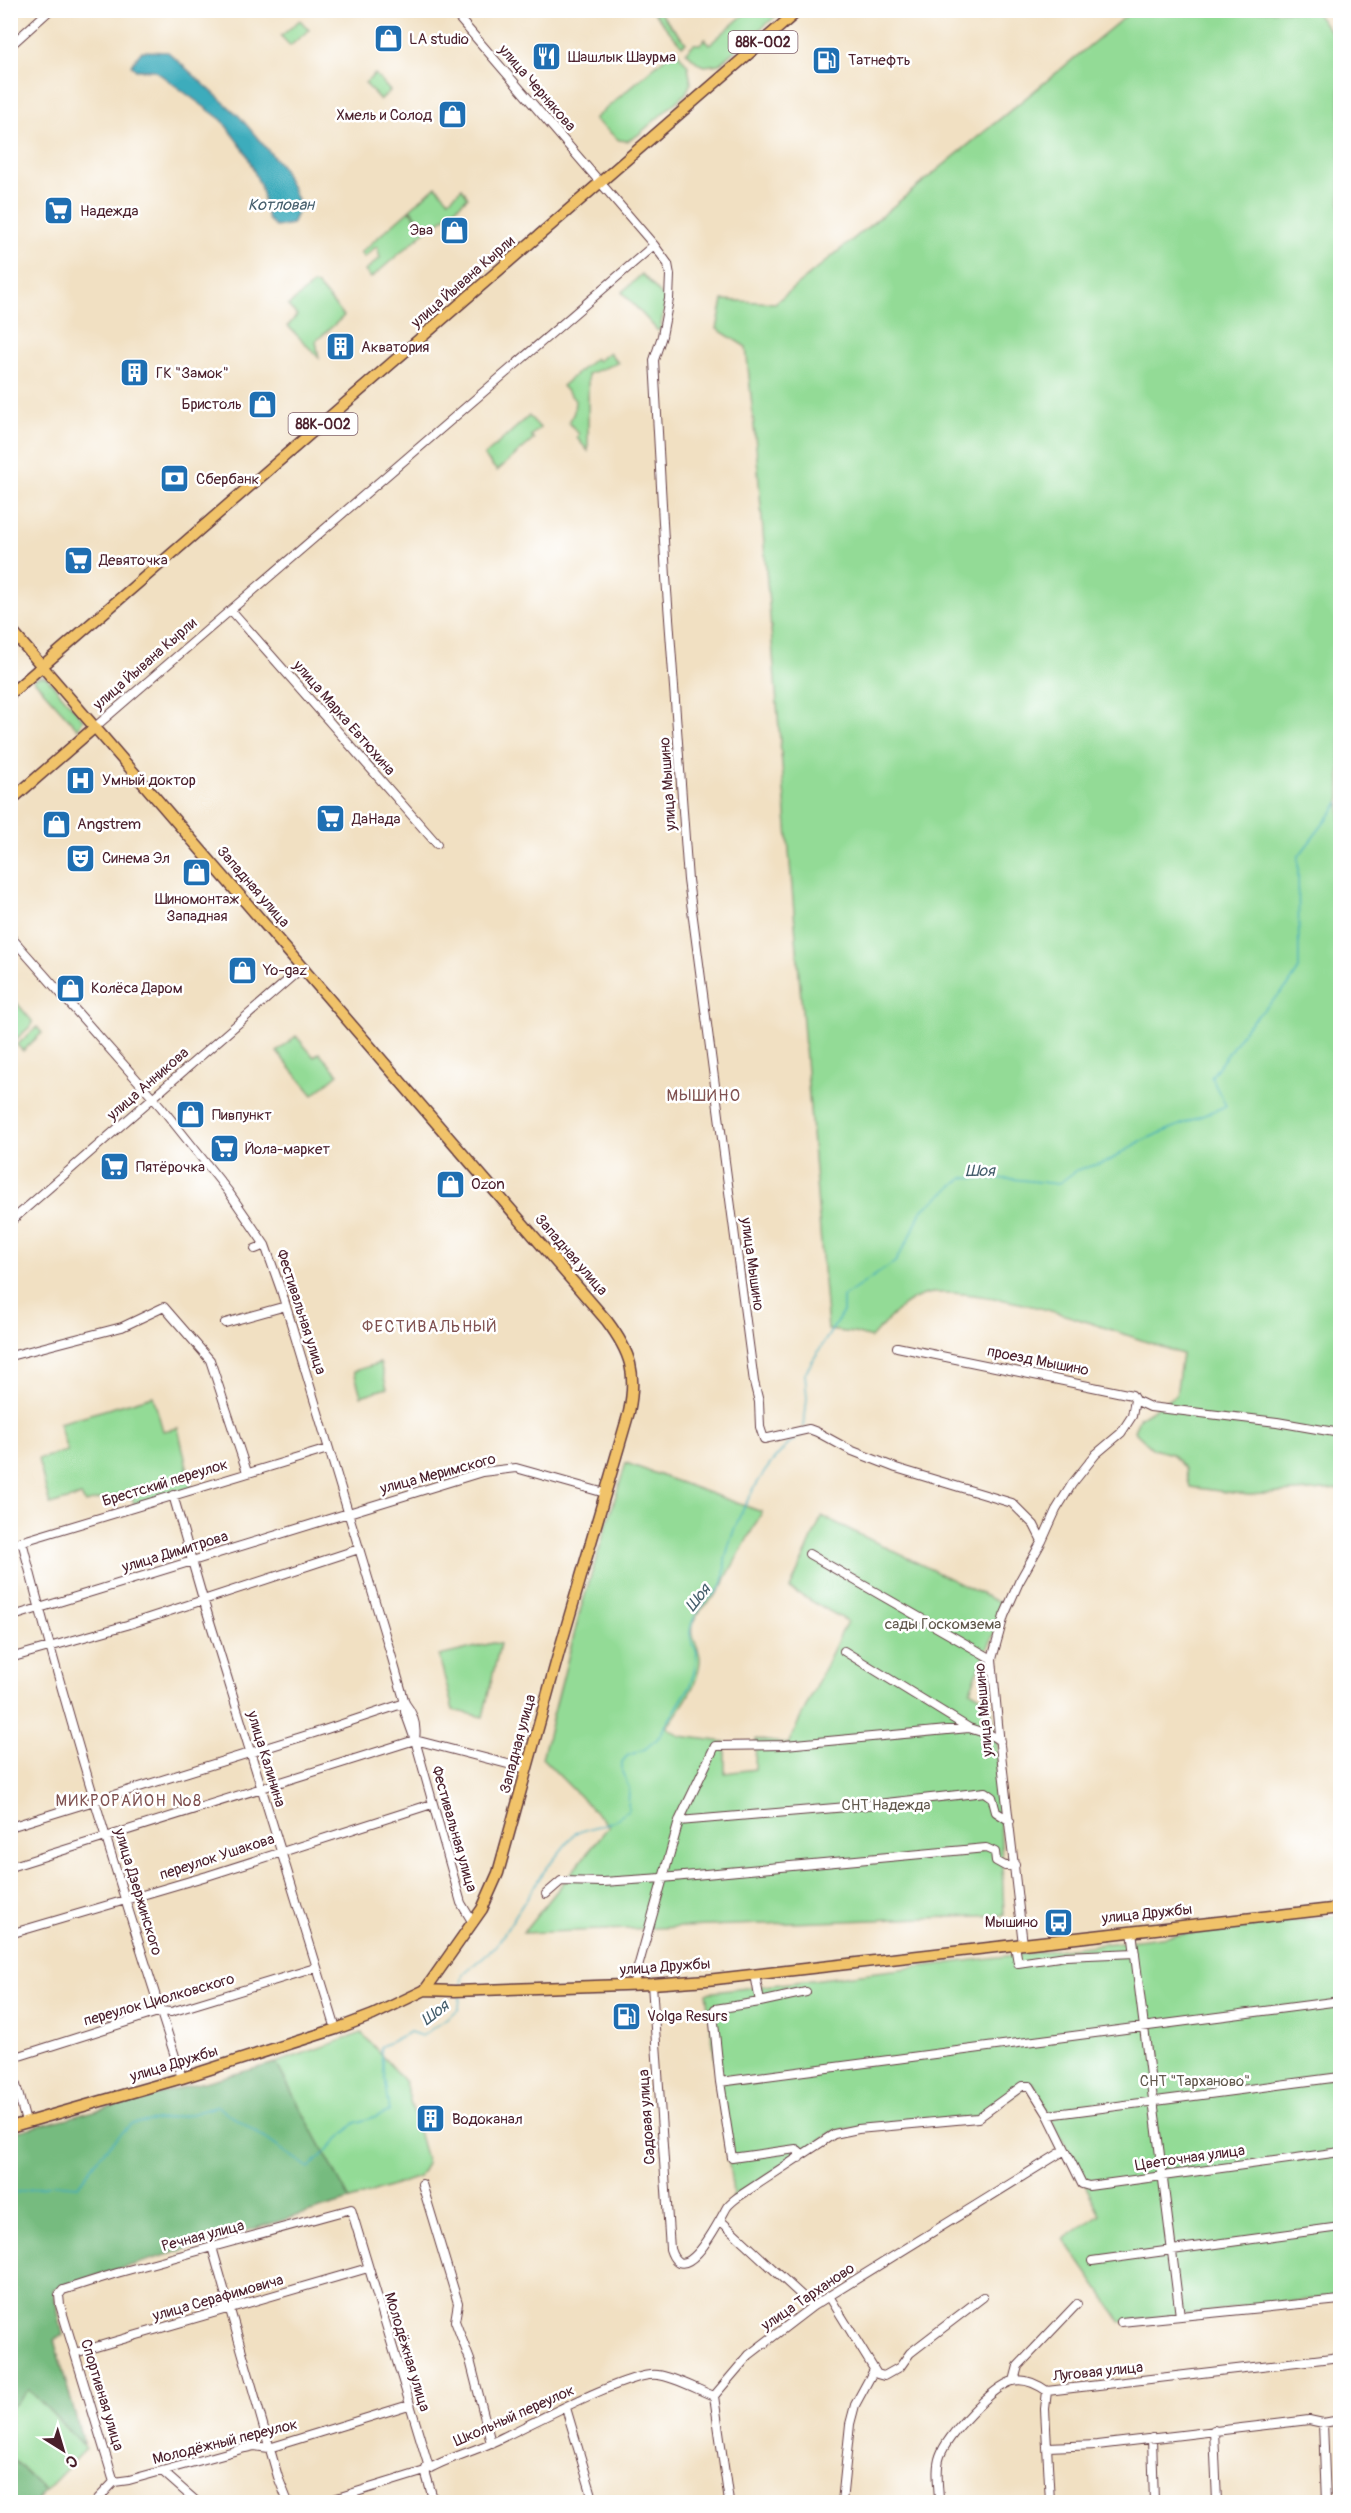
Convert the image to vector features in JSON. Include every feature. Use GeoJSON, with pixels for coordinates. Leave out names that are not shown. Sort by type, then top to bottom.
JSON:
{"type":"FeatureCollection","features":[{"type":"Feature","properties":{"kind":"main road","name":"улица Йывана Кырли"},"geometry":{"type":"LineString","coordinates":[[10,694],[799,10]]}},
{"type":"Feature","properties":{"kind":"main road","name":"Западная улица"},"geometry":{"type":"LineString","coordinates":[[10,628],[621,1339],[631,1362],[634,1385],[629,1412],[498,1873],[488,1900],[425,1990]]}},
{"type":"Feature","properties":{"kind":"main road","name":"улица Йывана Кырли"},"geometry":{"type":"LineString","coordinates":[[10,801],[95,727]]}},
{"type":"Feature","properties":{"kind":"main road","name":"улица Дружбы"},"geometry":{"type":"LineString","coordinates":[[10,2127],[182,2078],[336,2029],[381,2012],[425,1990],[470,1991],[652,1984],[1341,1908]]}},
{"type":"Feature","properties":{"kind":"street"},"geometry":{"type":"LineString","coordinates":[[10,46],[50,10]]}},
{"type":"Feature","properties":{"kind":"street","name":"улица Чернякова"},"geometry":{"type":"LineString","coordinates":[[452,10],[654,244],[668,264],[670,275],[662,336],[654,357],[655,367]]}},
{"type":"Feature","properties":{"kind":"street","name":"улица Йывана Кырли"},"geometry":{"type":"LineString","coordinates":[[95,727],[654,244]]}},
{"type":"Feature","properties":{"kind":"street","name":"улица Мышино"},"geometry":{"type":"LineString","coordinates":[[655,367],[666,577],[688,880],[697,961],[762,1433],[764,1439],[809,1429],[850,1450],[896,1468],[1011,1503],[1034,1525],[1042,1541],[1019,1582],[1004,1616],[992,1659],[1015,1865],[1019,1945]]}},
{"type":"Feature","properties":{"kind":"street","name":"улица Марка Евтюхина"},"geometry":{"type":"LineString","coordinates":[[231,610],[437,844]]}},
{"type":"Feature","properties":{"kind":"street","name":"Фестивальная улица"},"geometry":{"type":"LineString","coordinates":[[10,936],[153,1098],[228,1191],[265,1245],[286,1306],[405,1703],[411,1710],[416,1730],[415,1740],[461,1904],[473,1923]]}},
{"type":"Feature","properties":{"kind":"street","name":"улица Анникова"},"geometry":{"type":"LineString","coordinates":[[10,1222],[303,967]]}},
{"type":"Feature","properties":{"kind":"street"},"geometry":{"type":"LineString","coordinates":[[255,1249],[265,1245]]}},
{"type":"Feature","properties":{"kind":"street"},"geometry":{"type":"LineString","coordinates":[[225,1323],[286,1306]]}},
{"type":"Feature","properties":{"kind":"street"},"geometry":{"type":"LineString","coordinates":[[10,1356],[122,1327],[164,1307],[210,1360],[247,1472]]}},
{"type":"Feature","properties":{"kind":"street","name":"проезд Мышино"},"geometry":{"type":"LineString","coordinates":[[897,1347],[1125,1392],[1150,1407],[1277,1422],[1341,1433]]}},
{"type":"Feature","properties":{"kind":"street"},"geometry":{"type":"LineString","coordinates":[[1042,1541],[1056,1510],[1072,1484],[1096,1454],[1121,1433],[1132,1416],[1135,1400]]}},
{"type":"Feature","properties":{"kind":"street","name":"Брестский переулок"},"geometry":{"type":"LineString","coordinates":[[10,1545],[328,1449]]}},
{"type":"Feature","properties":{"kind":"street","name":"улица Меримского"},"geometry":{"type":"LineString","coordinates":[[347,1513],[495,1470],[516,1468],[605,1493]]}},
{"type":"Feature","properties":{"kind":"street","name":"улица Калинина"},"geometry":{"type":"LineString","coordinates":[[174,1495],[202,1599],[315,1968],[336,2029]]}},
{"type":"Feature","properties":{"kind":"street","name":"улица Димитрова"},"geometry":{"type":"LineString","coordinates":[[10,1617],[347,1513]]}},
{"type":"Feature","properties":{"kind":"street","name":"улица Дзержинского"},"geometry":{"type":"LineString","coordinates":[[22,1541],[39,1608],[107,1838],[182,2078]]}},
{"type":"Feature","properties":{"kind":"street"},"geometry":{"type":"LineString","coordinates":[[10,1658],[127,1625],[359,1549]]}},
{"type":"Feature","properties":{"kind":"street"},"geometry":{"type":"LineString","coordinates":[[809,1554],[992,1659]]}},
{"type":"Feature","properties":{"kind":"street"},"geometry":{"type":"LineString","coordinates":[[844,1651],[969,1728],[991,1735],[1000,1741]]}},
{"type":"Feature","properties":{"kind":"street"},"geometry":{"type":"LineString","coordinates":[[10,1827],[405,1703]]}},
{"type":"Feature","properties":{"kind":"street"},"geometry":{"type":"LineString","coordinates":[[633,1985],[680,1821],[715,1746],[785,1745],[969,1728]]}},
{"type":"Feature","properties":{"kind":"street"},"geometry":{"type":"LineString","coordinates":[[10,1867],[415,1740],[527,1768]]}},
{"type":"Feature","properties":{"kind":"street"},"geometry":{"type":"LineString","coordinates":[[680,1821],[859,1806],[985,1792],[992,1797],[996,1812],[1010,1821]]}},
{"type":"Feature","properties":{"kind":"street","name":"переулок Ушакова"},"geometry":{"type":"LineString","coordinates":[[10,1934],[207,1876],[432,1804]]}},
{"type":"Feature","properties":{"kind":"street"},"geometry":{"type":"LineString","coordinates":[[546,1894],[561,1881],[603,1882],[663,1878],[987,1848],[995,1852],[996,1861],[1005,1866],[1015,1865]]}},
{"type":"Feature","properties":{"kind":"street"},"geometry":{"type":"LineString","coordinates":[[1132,1930],[1180,2316]]}},
{"type":"Feature","properties":{"kind":"street"},"geometry":{"type":"LineString","coordinates":[[1019,1945],[1018,1963],[1066,1956],[1135,1953]]}},
{"type":"Feature","properties":{"kind":"street","name":"переулок Циолковского"},"geometry":{"type":"LineString","coordinates":[[10,2061],[160,2011],[171,2012],[315,1968]]}},
{"type":"Feature","properties":{"kind":"street"},"geometry":{"type":"LineString","coordinates":[[755,1974],[760,2002]]}},
{"type":"Feature","properties":{"kind":"street","name":"Садовая улица"},"geometry":{"type":"LineString","coordinates":[[652,1984],[670,2249],[676,2260],[689,2261],[696,2255],[721,2221]]}},
{"type":"Feature","properties":{"kind":"street"},"geometry":{"type":"LineString","coordinates":[[806,1992],[715,2009],[713,2013],[720,2082],[732,2158],[796,2149],[799,2158],[738,2197],[728,2206],[721,2221],[813,2306]]}},
{"type":"Feature","properties":{"kind":"street"},"geometry":{"type":"LineString","coordinates":[[720,2082],[1341,2001]]}},
{"type":"Feature","properties":{"kind":"street"},"geometry":{"type":"LineString","coordinates":[[10,2061],[26,2122]]}},
{"type":"Feature","properties":{"kind":"street"},"geometry":{"type":"LineString","coordinates":[[1048,2115],[1341,2077]]}},
{"type":"Feature","properties":{"kind":"street","name":"Цветочная улица"},"geometry":{"type":"LineString","coordinates":[[799,2158],[834,2134],[858,2129],[978,2118],[1022,2086],[1030,2086],[1048,2115],[1082,2184],[1089,2186],[1341,2152]]}},
{"type":"Feature","properties":{"kind":"street","name":"улица Тарханово"},"geometry":{"type":"LineString","coordinates":[[714,2396],[749,2355],[813,2306],[1065,2151]]}},
{"type":"Feature","properties":{"kind":"street"},"geometry":{"type":"LineString","coordinates":[[422,2184],[458,2303],[455,2321],[470,2360],[491,2443]]}},
{"type":"Feature","properties":{"kind":"street","name":"Речная улица"},"geometry":{"type":"LineString","coordinates":[[63,2290],[351,2209]]}},
{"type":"Feature","properties":{"kind":"street","name":"Молодёжная улица"},"geometry":{"type":"LineString","coordinates":[[351,2209],[428,2464],[425,2471],[434,2502]]}},
{"type":"Feature","properties":{"kind":"street"},"geometry":{"type":"LineString","coordinates":[[1092,2261],[1341,2227]]}},
{"type":"Feature","properties":{"kind":"street"},"geometry":{"type":"LineString","coordinates":[[212,2247],[269,2448],[288,2502]]}},
{"type":"Feature","properties":{"kind":"street","name":"улица Серафимовича"},"geometry":{"type":"LineString","coordinates":[[75,2353],[368,2268]]}},
{"type":"Feature","properties":{"kind":"street","name":"Спортивная улица"},"geometry":{"type":"LineString","coordinates":[[63,2290],[59,2295],[60,2305],[114,2482]]}},
{"type":"Feature","properties":{"kind":"street"},"geometry":{"type":"LineString","coordinates":[[829,2296],[874,2370],[877,2374],[884,2376],[900,2367],[909,2353],[982,2297]]}},
{"type":"Feature","properties":{"kind":"street"},"geometry":{"type":"LineString","coordinates":[[1121,2322],[1341,2300]]}},
{"type":"Feature","properties":{"kind":"street"},"geometry":{"type":"LineString","coordinates":[[939,2502],[938,2466],[943,2448],[983,2402],[1005,2384],[1014,2381],[1018,2366],[1077,2304]]}},
{"type":"Feature","properties":{"kind":"street","name":"Луговая улица"},"geometry":{"type":"LineString","coordinates":[[1014,2381],[1037,2384],[1047,2391],[1341,2357]]}},
{"type":"Feature","properties":{"kind":"street"},"geometry":{"type":"LineString","coordinates":[[842,2502],[850,2424],[855,2404],[874,2370]]}},
{"type":"Feature","properties":{"kind":"street","name":"Школьный переулок"},"geometry":{"type":"LineString","coordinates":[[324,2502],[425,2471],[639,2376],[658,2374],[714,2396]]}},
{"type":"Feature","properties":{"kind":"street"},"geometry":{"type":"LineString","coordinates":[[1047,2391],[1045,2409],[1050,2502]]}},
{"type":"Feature","properties":{"kind":"street"},"geometry":{"type":"LineString","coordinates":[[714,2396],[729,2502]]}},
{"type":"Feature","properties":{"kind":"street","name":"Молодёжный переулок"},"geometry":{"type":"LineString","coordinates":[[114,2482],[244,2448],[254,2446],[269,2448],[409,2405]]}},
{"type":"Feature","properties":{"kind":"street"},"geometry":{"type":"LineString","coordinates":[[566,2408],[594,2502]]}},
{"type":"Feature","properties":{"kind":"street"},"geometry":{"type":"LineString","coordinates":[[1048,2447],[1097,2445],[1309,2420],[1323,2423],[1341,2420]]}},
{"type":"Feature","properties":{"kind":"street"},"geometry":{"type":"LineString","coordinates":[[1323,2423],[1326,2502]]}},
{"type":"Feature","properties":{"kind":"street"},"geometry":{"type":"LineString","coordinates":[[1214,2430],[1217,2502]]}},
{"type":"Feature","properties":{"kind":"street"},"geometry":{"type":"LineString","coordinates":[[1152,2438],[1154,2502]]}},
{"type":"Feature","properties":{"kind":"street"},"geometry":{"type":"LineString","coordinates":[[162,2471],[197,2502]]}},
{"type":"Feature","properties":{"kind":"street"},"geometry":{"type":"LineString","coordinates":[[95,2502],[114,2482]]}},
{"type":"Feature","properties":{"kind":"green space"},"geometry":{"type":"Polygon","coordinates":[[[652,11],[658,11],[686,43],[682,46],[652,11]]]}},
{"type":"Feature","properties":{"kind":"green space"},"geometry":{"type":"Polygon","coordinates":[[[748,11],[782,11],[719,64],[705,66],[699,64],[686,52],[694,44],[700,44],[705,39],[710,44],[748,11]]]}},
{"type":"Feature","properties":{"kind":"green space"},"geometry":{"type":"Polygon","coordinates":[[[1132,11],[1314,11],[1340,43],[1340,1489],[1248,1495],[1190,1487],[1185,1469],[1172,1454],[1153,1449],[1134,1431],[1139,1418],[1176,1395],[1182,1354],[1075,1318],[1021,1303],[965,1294],[939,1293],[924,1295],[908,1302],[894,1313],[871,1338],[854,1333],[828,1330],[746,347],[717,329],[723,300],[775,303],[1132,11]]]}},
{"type":"Feature","properties":{"kind":"green space"},"geometry":{"type":"Polygon","coordinates":[[[300,20],[309,30],[290,46],[281,36],[300,20]]]}},
{"type":"Feature","properties":{"kind":"green space"},"geometry":{"type":"Polygon","coordinates":[[[675,49],[688,66],[691,83],[686,93],[638,135],[628,141],[619,140],[594,119],[675,49]]]}},
{"type":"Feature","properties":{"kind":"green space"},"geometry":{"type":"Polygon","coordinates":[[[375,74],[390,91],[380,100],[365,83],[375,74]]]}},
{"type":"Feature","properties":{"kind":"green space"},"geometry":{"type":"Polygon","coordinates":[[[436,186],[449,200],[462,188],[468,197],[435,226],[433,224],[428,229],[410,209],[436,186]]]}},
{"type":"Feature","properties":{"kind":"green space"},"geometry":{"type":"Polygon","coordinates":[[[409,210],[427,230],[371,278],[365,271],[380,258],[377,246],[364,257],[360,253],[409,210]]]}},
{"type":"Feature","properties":{"kind":"green space"},"geometry":{"type":"Polygon","coordinates":[[[642,274],[666,300],[658,331],[622,292],[642,274]]]}},
{"type":"Feature","properties":{"kind":"green space"},"geometry":{"type":"Polygon","coordinates":[[[313,284],[317,285],[344,316],[316,341],[319,358],[288,326],[297,315],[288,306],[313,284]]]}},
{"type":"Feature","properties":{"kind":"green space"},"geometry":{"type":"Polygon","coordinates":[[[609,352],[618,363],[588,374],[588,451],[577,438],[579,434],[569,423],[574,412],[575,400],[562,386],[595,358],[598,361],[609,352]]]}},
{"type":"Feature","properties":{"kind":"green space"},"geometry":{"type":"Polygon","coordinates":[[[529,416],[540,428],[531,436],[534,439],[497,471],[484,456],[529,416]]]}},
{"type":"Feature","properties":{"kind":"green space"},"geometry":{"type":"Polygon","coordinates":[[[42,676],[47,678],[83,719],[78,729],[33,679],[42,676]]]}},
{"type":"Feature","properties":{"kind":"green space"},"geometry":{"type":"Polygon","coordinates":[[[16,1002],[32,1021],[32,1025],[15,1040],[11,1038],[10,1007],[16,1002]]]}},
{"type":"Feature","properties":{"kind":"green space"},"geometry":{"type":"Polygon","coordinates":[[[37,1027],[42,1033],[23,1051],[17,1045],[37,1027]]]}},
{"type":"Feature","properties":{"kind":"green space"},"geometry":{"type":"Polygon","coordinates":[[[296,1036],[314,1057],[319,1053],[338,1074],[313,1095],[277,1052],[296,1036]]]}},
{"type":"Feature","properties":{"kind":"green space"},"geometry":{"type":"Polygon","coordinates":[[[380,1363],[387,1388],[361,1396],[354,1371],[380,1363]]]}},
{"type":"Feature","properties":{"kind":"green space"},"geometry":{"type":"Polygon","coordinates":[[[153,1396],[163,1431],[178,1428],[192,1488],[134,1504],[131,1492],[85,1503],[81,1496],[50,1505],[38,1459],[67,1451],[59,1423],[153,1396]]]}},
{"type":"Feature","properties":{"kind":"green space","name":"СНТ Надежда"},"geometry":{"type":"Polygon","coordinates":[[[626,1463],[762,1512],[720,1590],[701,1610],[694,1622],[693,1633],[700,1657],[699,1671],[688,1696],[667,1727],[680,1736],[725,1742],[725,1773],[755,1769],[756,1739],[788,1744],[847,1621],[790,1589],[822,1516],[1006,1606],[970,1690],[990,1702],[997,1738],[1004,1915],[523,1933],[609,1826],[542,1758],[581,1608],[626,1463]]]}},
{"type":"Feature","properties":{"kind":"green space"},"geometry":{"type":"Polygon","coordinates":[[[493,1643],[500,1644],[483,1717],[453,1710],[439,1656],[493,1643]]]}},
{"type":"Feature","properties":{"kind":"green space","name":"СНТ \"Тарханово\""},"geometry":{"type":"Polygon","coordinates":[[[1340,1915],[1340,2296],[1121,2322],[1064,2239],[1100,2214],[1033,2083],[978,2117],[834,2131],[731,2201],[733,2193],[706,1993],[1340,1915]]]}},
{"type":"Feature","properties":{"kind":"green space"},"geometry":{"type":"Polygon","coordinates":[[[362,2033],[405,2082],[427,2164],[419,2177],[350,2200],[276,2063],[362,2033]]]}},
{"type":"Feature","properties":{"kind":"green space"},"geometry":{"type":"Polygon","coordinates":[[[276,2063],[350,2200],[53,2289],[63,2335],[54,2340],[84,2446],[29,2390],[11,2408],[11,2133],[276,2063]]]}},
{"type":"Feature","properties":{"kind":"green space"},"geometry":{"type":"Polygon","coordinates":[[[29,2389],[86,2449],[45,2491],[11,2457],[10,2408],[29,2389]]]}},
{"type":"Feature","properties":{"kind":"green space"},"geometry":{"type":"Polygon","coordinates":[[[11,2457],[45,2491],[36,2502],[11,2502],[11,2457]]]}},
{"type":"Feature","properties":{"kind":"water","name":"Котлован"},"geometry":{"type":"Polygon","coordinates":[[[142,51],[168,52],[239,116],[282,167],[300,206],[292,224],[276,227],[268,219],[260,185],[246,153],[222,120],[154,70],[136,70],[131,65],[142,51]]]}},
{"type":"Feature","properties":{"kind":"waterway","name":"Шоя"},"geometry":{"type":"LineString","coordinates":[[804,1427],[807,1398],[805,1373],[843,1312],[843,1297],[895,1262],[911,1235],[921,1211],[963,1178],[1013,1179],[1058,1184],[1077,1170],[1109,1161],[1141,1141],[1226,1106],[1211,1077],[1249,1024],[1288,986],[1299,969],[1298,857],[1340,802]]}},
{"type":"Feature","properties":{"kind":"waterway","name":"Шоя"},"geometry":{"type":"LineString","coordinates":[[461,1986],[463,1974],[496,1946],[542,1874],[575,1833],[612,1822],[628,1811],[629,1787],[622,1772],[622,1762],[627,1756],[645,1749],[658,1738],[689,1688],[697,1651],[690,1631],[694,1618],[723,1583],[725,1560],[731,1540],[754,1488],[777,1457],[803,1434]]}},
{"type":"Feature","properties":{"kind":"waterway","name":"Шоя"},"geometry":{"type":"LineString","coordinates":[[10,2194],[54,2184],[78,2186],[102,2153],[131,2124],[188,2115],[217,2106],[309,2168],[355,2123],[389,2112],[380,2047],[410,2032],[422,2036],[459,2009],[460,1996]]}},
{"type":"Feature","properties":{"kind":"place","name":"LА studio"},"geometry":{"type":"Point","coordinates":[388,39]}},
{"type":"Feature","properties":{"kind":"place","name":"Шашлык Шаурма"},"geometry":{"type":"Point","coordinates":[547,57]}},
{"type":"Feature","properties":{"kind":"place","name":"Татнефть"},"geometry":{"type":"Point","coordinates":[827,60]}},
{"type":"Feature","properties":{"kind":"place","name":"Хмель и Солод"},"geometry":{"type":"Point","coordinates":[453,115]}},
{"type":"Feature","properties":{"kind":"place","name":"Надежда"},"geometry":{"type":"Point","coordinates":[59,211]}},
{"type":"Feature","properties":{"kind":"place","name":"Эва"},"geometry":{"type":"Point","coordinates":[454,230]}},
{"type":"Feature","properties":{"kind":"place","name":"Акватория"},"geometry":{"type":"Point","coordinates":[340,347]}},
{"type":"Feature","properties":{"kind":"place","name":"ГК \"Замок\""},"geometry":{"type":"Point","coordinates":[135,373]}},
{"type":"Feature","properties":{"kind":"place","name":"Бристоль"},"geometry":{"type":"Point","coordinates":[263,404]}},
{"type":"Feature","properties":{"kind":"place","name":"Сбербанк"},"geometry":{"type":"Point","coordinates":[175,479]}},
{"type":"Feature","properties":{"kind":"place","name":"Девяточка"},"geometry":{"type":"Point","coordinates":[78,560]}},
{"type":"Feature","properties":{"kind":"place","name":"Умный доктор"},"geometry":{"type":"Point","coordinates":[81,780]}},
{"type":"Feature","properties":{"kind":"place","name":"ДаНада"},"geometry":{"type":"Point","coordinates":[331,819]}},
{"type":"Feature","properties":{"kind":"place","name":"Angstrem"},"geometry":{"type":"Point","coordinates":[56,824]}},
{"type":"Feature","properties":{"kind":"place","name":"Синема Эл"},"geometry":{"type":"Point","coordinates":[81,858]}},
{"type":"Feature","properties":{"kind":"place","name":"Шиномонтаж Западная"},"geometry":{"type":"Point","coordinates":[197,872]}},
{"type":"Feature","properties":{"kind":"place","name":"Yo-gaz"},"geometry":{"type":"Point","coordinates":[242,970]}},
{"type":"Feature","properties":{"kind":"place","name":"Колёса Даром"},"geometry":{"type":"Point","coordinates":[70,988]}},
{"type":"Feature","properties":{"kind":"place","name":"Пивпункт"},"geometry":{"type":"Point","coordinates":[191,1115]}},
{"type":"Feature","properties":{"kind":"place","name":"Йола-маркет"},"geometry":{"type":"Point","coordinates":[224,1149]}},
{"type":"Feature","properties":{"kind":"place","name":"Пятёрочка"},"geometry":{"type":"Point","coordinates":[115,1167]}},
{"type":"Feature","properties":{"kind":"place","name":"Ozon"},"geometry":{"type":"Point","coordinates":[450,1184]}},
{"type":"Feature","properties":{"kind":"place","name":"Мышино"},"geometry":{"type":"Point","coordinates":[1059,1922]}},
{"type":"Feature","properties":{"kind":"place","name":"Volga Resurs"},"geometry":{"type":"Point","coordinates":[626,2016]}},
{"type":"Feature","properties":{"kind":"place","name":"Водоканал"},"geometry":{"type":"Point","coordinates":[431,2119]}},
{"type":"Feature","properties":{"kind":"district","name":"МЫШИНО"},"geometry":{"type":"Point","coordinates":[704,1096]}},
{"type":"Feature","properties":{"kind":"district","name":"ФЕСТИВАЛЬНЫЙ"},"geometry":{"type":"Point","coordinates":[430,1327]}},
{"type":"Feature","properties":{"kind":"district","name":"МИКРОРАЙОН №8"},"geometry":{"type":"Point","coordinates":[129,1801]}},
{"type":"Feature","properties":{"kind":"park label","name":"сады Госкомзема"},"geometry":{"type":"Point","coordinates":[943,1624]}}]}
